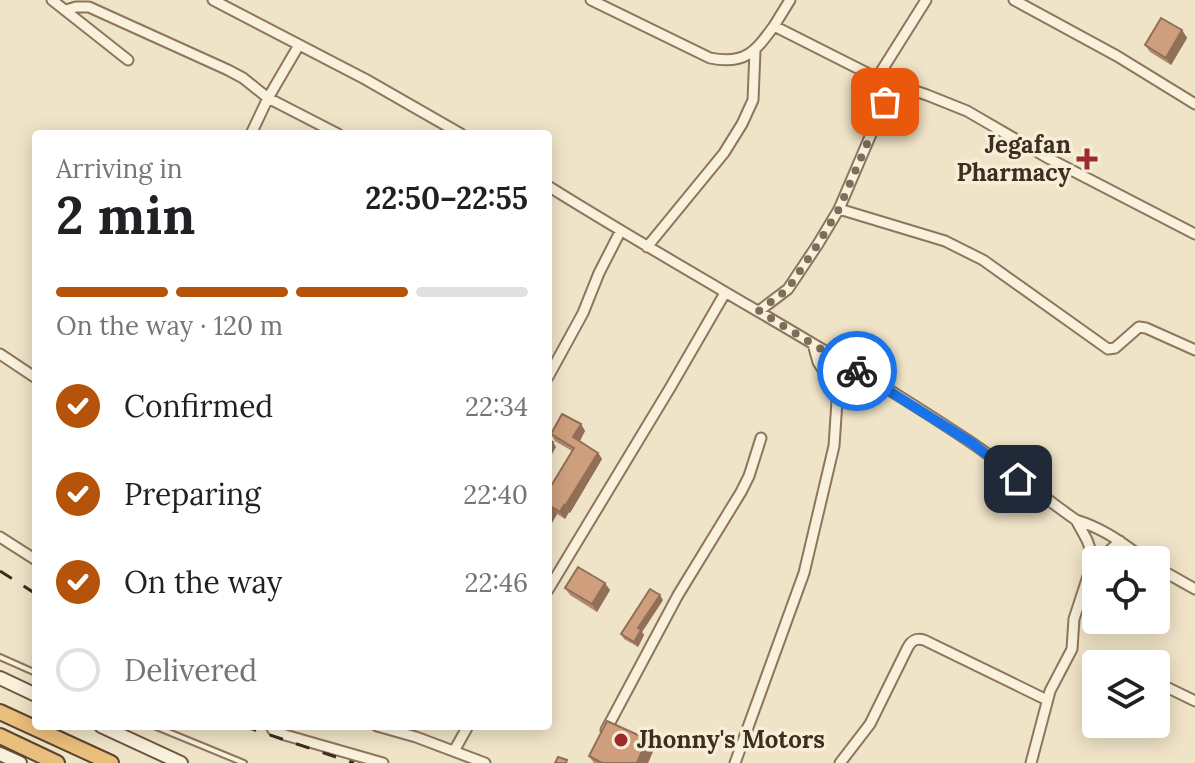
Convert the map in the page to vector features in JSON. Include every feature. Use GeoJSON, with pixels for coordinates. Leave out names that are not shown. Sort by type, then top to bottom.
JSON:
{"type":"FeatureCollection","features":[{"type":"Feature","properties":{"kind":"highway"},"geometry":{"type":"LineString","coordinates":[[0,712],[32,727]]}},
{"type":"Feature","properties":{"kind":"highway"},"geometry":{"type":"LineString","coordinates":[[39,730],[111,763]]}},
{"type":"Feature","properties":{"kind":"highway"},"geometry":{"type":"LineString","coordinates":[[0,736],[57,763]]}},
{"type":"Feature","properties":{"kind":"main road"},"geometry":{"type":"LineString","coordinates":[[0,678],[32,693]]}},
{"type":"Feature","properties":{"kind":"main road"},"geometry":{"type":"LineString","coordinates":[[110,730],[181,763]]}},
{"type":"Feature","properties":{"kind":"main road"},"geometry":{"type":"LineString","coordinates":[[0,754],[20,763]]}},
{"type":"Feature","properties":{"kind":"street"},"geometry":{"type":"LineString","coordinates":[[52,0],[128,60]]}},
{"type":"Feature","properties":{"kind":"street"},"geometry":{"type":"LineString","coordinates":[[213,0],[365,79],[454,130]]}},
{"type":"Feature","properties":{"kind":"street"},"geometry":{"type":"LineString","coordinates":[[591,0],[710,58],[723,61],[755,51],[790,0]]}},
{"type":"Feature","properties":{"kind":"street"},"geometry":{"type":"LineString","coordinates":[[877,78],[926,0]]}},
{"type":"Feature","properties":{"kind":"street"},"geometry":{"type":"LineString","coordinates":[[1014,0],[1117,56],[1195,104]]}},
{"type":"Feature","properties":{"kind":"street"},"geometry":{"type":"LineString","coordinates":[[66,10],[89,7],[116,18],[228,70],[268,98],[330,130]]}},
{"type":"Feature","properties":{"kind":"street"},"geometry":{"type":"LineString","coordinates":[[774,26],[877,78],[967,111],[1048,158],[1195,234]]}},
{"type":"Feature","properties":{"kind":"street"},"geometry":{"type":"LineString","coordinates":[[253,130],[299,45]]}},
{"type":"Feature","properties":{"kind":"street"},"geometry":{"type":"LineString","coordinates":[[647,247],[724,153],[742,124],[753,100],[755,51]]}},
{"type":"Feature","properties":{"kind":"street"},"geometry":{"type":"LineString","coordinates":[[759,311],[788,289],[839,209],[893,83]]}},
{"type":"Feature","properties":{"kind":"street"},"geometry":{"type":"LineString","coordinates":[[552,189],[620,232],[813,343],[972,443],[1076,520],[1094,526],[1127,546]]}},
{"type":"Feature","properties":{"kind":"street"},"geometry":{"type":"LineString","coordinates":[[839,209],[945,241],[983,260],[1108,349],[1115,348],[1139,327],[1195,350]]}},
{"type":"Feature","properties":{"kind":"street"},"geometry":{"type":"LineString","coordinates":[[552,370],[583,313],[620,232]]}},
{"type":"Feature","properties":{"kind":"street"},"geometry":{"type":"LineString","coordinates":[[552,583],[725,293]]}},
{"type":"Feature","properties":{"kind":"street"},"geometry":{"type":"LineString","coordinates":[[735,763],[804,573],[832,457],[837,401],[835,389],[818,362],[813,343]]}},
{"type":"Feature","properties":{"kind":"street"},"geometry":{"type":"LineString","coordinates":[[0,354],[32,374]]}},
{"type":"Feature","properties":{"kind":"street"},"geometry":{"type":"LineString","coordinates":[[599,743],[678,595],[741,492],[761,438]]}},
{"type":"Feature","properties":{"kind":"street"},"geometry":{"type":"LineString","coordinates":[[1076,520],[1089,546]]}},
{"type":"Feature","properties":{"kind":"street"},"geometry":{"type":"LineString","coordinates":[[0,537],[32,557]]}},
{"type":"Feature","properties":{"kind":"street"},"geometry":{"type":"LineString","coordinates":[[1114,546],[1120,541]]}},
{"type":"Feature","properties":{"kind":"street"},"geometry":{"type":"LineString","coordinates":[[1170,575],[1195,589]]}},
{"type":"Feature","properties":{"kind":"street"},"geometry":{"type":"LineString","coordinates":[[1031,763],[1047,700],[1072,649],[1074,619],[1082,598]]}},
{"type":"Feature","properties":{"kind":"street"},"geometry":{"type":"LineString","coordinates":[[840,763],[868,729],[908,647],[912,640],[918,638],[1047,700]]}},
{"type":"Feature","properties":{"kind":"street"},"geometry":{"type":"LineString","coordinates":[[1170,689],[1195,701]]}},
{"type":"Feature","properties":{"kind":"street"},"geometry":{"type":"LineString","coordinates":[[273,730],[383,763]]}},
{"type":"Feature","properties":{"kind":"street"},"geometry":{"type":"LineString","coordinates":[[391,730],[485,763]]}},
{"type":"Feature","properties":{"kind":"street"},"geometry":{"type":"LineString","coordinates":[[454,751],[466,730]]}},
{"type":"Feature","properties":{"kind":"lane"},"geometry":{"type":"LineString","coordinates":[[0,657],[32,671]]}},
{"type":"Feature","properties":{"kind":"lane"},"geometry":{"type":"LineString","coordinates":[[164,730],[244,763]]}},
{"type":"Feature","properties":{"kind":"building"},"geometry":{"type":"Polygon","coordinates":[[[1161,18],[1182,30],[1166,58],[1145,45],[1161,18]]]}},
{"type":"Feature","properties":{"kind":"building"},"geometry":{"type":"Polygon","coordinates":[[[562,414],[581,424],[573,437],[598,453],[560,512],[552,507],[552,484],[574,448],[552,432],[562,414]]]}},
{"type":"Feature","properties":{"kind":"building"},"geometry":{"type":"Polygon","coordinates":[[[578,567],[605,583],[592,604],[565,588],[578,567]]]}},
{"type":"Feature","properties":{"kind":"building"},"geometry":{"type":"Polygon","coordinates":[[[650,589],[660,595],[638,628],[641,630],[634,642],[621,634],[650,589]]]}},
{"type":"Feature","properties":{"kind":"building","name":"Jhonny's Motors"},"geometry":{"type":"Polygon","coordinates":[[[607,721],[647,739],[637,763],[602,763],[589,756],[607,721]]]}},
{"type":"Feature","properties":{"kind":"building"},"geometry":{"type":"Polygon","coordinates":[[[558,757],[567,760],[566,763],[555,763],[558,757]]]}},
{"type":"Feature","properties":{"kind":"railway"},"geometry":{"type":"LineString","coordinates":[[0,571],[32,591]]}},
{"type":"Feature","properties":{"kind":"railway"},"geometry":{"type":"LineString","coordinates":[[255,730],[354,763]]}},
{"type":"Feature","properties":{"kind":"way so far"},"geometry":{"type":"LineString","coordinates":[[857,371],[759,311],[788,289],[805,266],[839,209],[885,102]]}},
{"type":"Feature","properties":{"kind":"place","name":"Jegafan Pharmacy"},"geometry":{"type":"Point","coordinates":[1087,159]}},
{"type":"Feature","properties":{"kind":"place","name":"Jhonny's Motors"},"geometry":{"type":"Point","coordinates":[621,740]}},
{"type":"Feature","properties":{"kind":"route"},"geometry":{"type":"LineString","coordinates":[[857,371],[972,443],[1018,479]]}}]}
